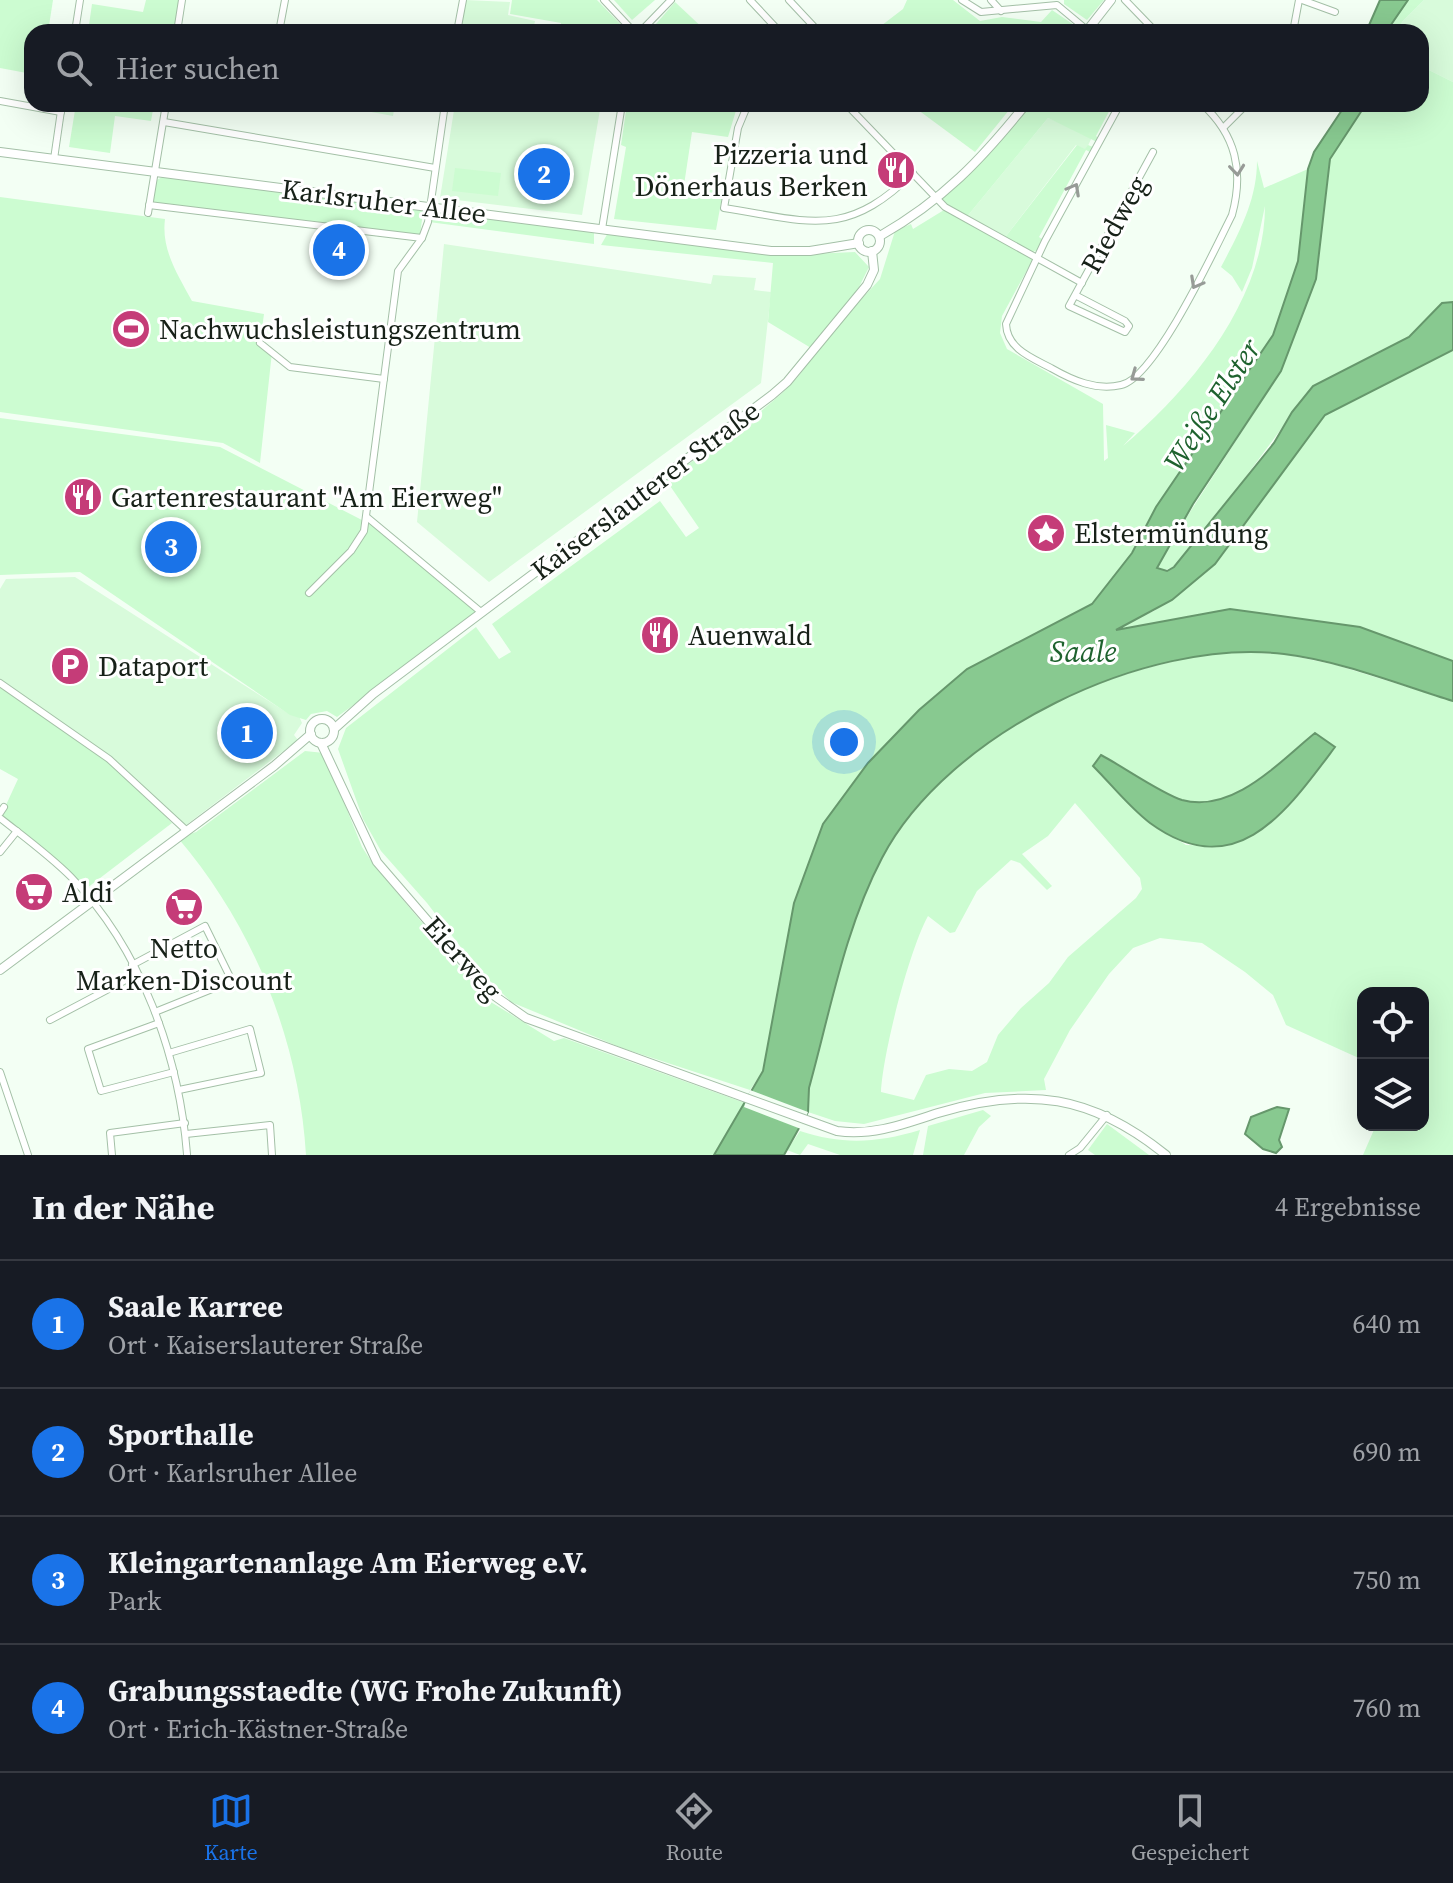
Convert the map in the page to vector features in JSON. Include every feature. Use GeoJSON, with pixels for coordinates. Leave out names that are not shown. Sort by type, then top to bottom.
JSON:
{"type":"FeatureCollection","features":[{"type":"Feature","properties":{"kind":"street"},"geometry":{"type":"LineString","coordinates":[[76,24],[80,0]]}},
{"type":"Feature","properties":{"kind":"street"},"geometry":{"type":"LineString","coordinates":[[178,24],[182,0]]}},
{"type":"Feature","properties":{"kind":"street"},"geometry":{"type":"LineString","coordinates":[[280,24],[285,0]]}},
{"type":"Feature","properties":{"kind":"street"},"geometry":{"type":"LineString","coordinates":[[458,24],[463,0]]}},
{"type":"Feature","properties":{"kind":"street"},"geometry":{"type":"LineString","coordinates":[[604,0],[626,24]]}},
{"type":"Feature","properties":{"kind":"street"},"geometry":{"type":"LineString","coordinates":[[648,24],[671,0]]}},
{"type":"Feature","properties":{"kind":"street"},"geometry":{"type":"LineString","coordinates":[[750,0],[772,24]]}},
{"type":"Feature","properties":{"kind":"street"},"geometry":{"type":"LineString","coordinates":[[789,0],[812,24]]}},
{"type":"Feature","properties":{"kind":"street"},"geometry":{"type":"LineString","coordinates":[[962,0],[981,12],[1057,5],[1079,24]]}},
{"type":"Feature","properties":{"kind":"street"},"geometry":{"type":"LineString","coordinates":[[991,0],[1001,11]]}},
{"type":"Feature","properties":{"kind":"street"},"geometry":{"type":"LineString","coordinates":[[1092,24],[1111,0]]}},
{"type":"Feature","properties":{"kind":"street"},"geometry":{"type":"LineString","coordinates":[[1125,0],[1148,24]]}},
{"type":"Feature","properties":{"kind":"street"},"geometry":{"type":"LineString","coordinates":[[1295,24],[1300,0],[1335,12]]}},
{"type":"Feature","properties":{"kind":"street"},"geometry":{"type":"LineString","coordinates":[[0,101],[24,104]]}},
{"type":"Feature","properties":{"kind":"street"},"geometry":{"type":"LineString","coordinates":[[54,159],[61,112]]}},
{"type":"Feature","properties":{"kind":"street"},"geometry":{"type":"LineString","coordinates":[[165,112],[148,209],[422,238]]}},
{"type":"Feature","properties":{"kind":"street"},"geometry":{"type":"LineString","coordinates":[[309,593],[351,551],[368,518],[398,271],[422,238],[444,112]]}},
{"type":"Feature","properties":{"kind":"street"},"geometry":{"type":"LineString","coordinates":[[602,229],[621,112]]}},
{"type":"Feature","properties":{"kind":"street"},"geometry":{"type":"LineString","coordinates":[[745,112],[738,128],[724,208],[809,221],[845,219],[871,210],[913,173]]}},
{"type":"Feature","properties":{"kind":"street"},"geometry":{"type":"LineString","coordinates":[[854,112],[938,200],[982,229],[1082,283]]}},
{"type":"Feature","properties":{"kind":"street"},"geometry":{"type":"LineString","coordinates":[[880,236],[938,200],[970,170],[1019,112]]}},
{"type":"Feature","properties":{"kind":"street"},"geometry":{"type":"LineString","coordinates":[[1116,112],[1037,258],[1008,316],[1006,331],[1017,349],[1065,376],[1090,385],[1123,385],[1149,366],[1232,215],[1238,192],[1238,167],[1223,128],[1209,112]]}},
{"type":"Feature","properties":{"kind":"street"},"geometry":{"type":"LineString","coordinates":[[1223,128],[1239,112]]}},
{"type":"Feature","properties":{"kind":"street"},"geometry":{"type":"LineString","coordinates":[[164,122],[435,168]]}},
{"type":"Feature","properties":{"kind":"street","name":"Riedweg"},"geometry":{"type":"LineString","coordinates":[[1075,295],[1129,326],[1125,332],[1069,306],[1075,295],[1082,283],[1153,152]]}},
{"type":"Feature","properties":{"kind":"street","name":"Karlsruher Allee"},"geometry":{"type":"LineString","coordinates":[[1,153],[791,252],[859,243]]}},
{"type":"Feature","properties":{"kind":"street"},"geometry":{"type":"LineString","coordinates":[[871,229],[880,236],[879,247],[872,251],[862,249],[859,243],[864,231],[871,229]]}},
{"type":"Feature","properties":{"kind":"street","name":"Kaiserslauterer Straße"},"geometry":{"type":"LineString","coordinates":[[320,740],[315,722],[332,726],[787,382],[867,285],[874,270],[872,251]]}},
{"type":"Feature","properties":{"kind":"street"},"geometry":{"type":"LineString","coordinates":[[260,343],[290,367],[384,379]]}},
{"type":"Feature","properties":{"kind":"street"},"geometry":{"type":"LineString","coordinates":[[368,518],[481,612]]}},
{"type":"Feature","properties":{"kind":"street"},"geometry":{"type":"LineString","coordinates":[[0,683],[109,759],[187,831]]}},
{"type":"Feature","properties":{"kind":"street"},"geometry":{"type":"LineString","coordinates":[[0,970],[290,754],[320,740],[332,726]]}},
{"type":"Feature","properties":{"kind":"street","name":"Eierweg"},"geometry":{"type":"LineString","coordinates":[[320,740],[360,832],[377,862],[502,1003],[526,1018],[816,1125],[868,1133],[1007,1098],[1060,1100],[1107,1115],[1166,1155]]}},
{"type":"Feature","properties":{"kind":"street"},"geometry":{"type":"LineString","coordinates":[[1,813],[17,831],[58,864],[91,902],[137,974],[155,1012],[169,1053],[179,1090],[188,1155]]}},
{"type":"Feature","properties":{"kind":"street"},"geometry":{"type":"LineString","coordinates":[[0,852],[17,831]]}},
{"type":"Feature","properties":{"kind":"street"},"geometry":{"type":"LineString","coordinates":[[132,965],[205,926],[237,991]]}},
{"type":"Feature","properties":{"kind":"street"},"geometry":{"type":"LineString","coordinates":[[50,1020],[137,974]]}},
{"type":"Feature","properties":{"kind":"street"},"geometry":{"type":"LineString","coordinates":[[155,1012],[232,981]]}},
{"type":"Feature","properties":{"kind":"street"},"geometry":{"type":"LineString","coordinates":[[247,1020],[263,1084]]}},
{"type":"Feature","properties":{"kind":"street"},"geometry":{"type":"LineString","coordinates":[[159,1023],[88,1049],[101,1091],[174,1072]]}},
{"type":"Feature","properties":{"kind":"street"},"geometry":{"type":"LineString","coordinates":[[169,1053],[250,1029]]}},
{"type":"Feature","properties":{"kind":"street"},"geometry":{"type":"LineString","coordinates":[[0,1072],[27,1155]]}},
{"type":"Feature","properties":{"kind":"street"},"geometry":{"type":"LineString","coordinates":[[179,1090],[261,1073]]}},
{"type":"Feature","properties":{"kind":"street"},"geometry":{"type":"LineString","coordinates":[[269,1114],[272,1155]]}},
{"type":"Feature","properties":{"kind":"street"},"geometry":{"type":"LineString","coordinates":[[1069,1155],[1080,1148],[1107,1115]]}},
{"type":"Feature","properties":{"kind":"street"},"geometry":{"type":"LineString","coordinates":[[112,1155],[110,1133],[185,1123]]}},
{"type":"Feature","properties":{"kind":"street"},"geometry":{"type":"LineString","coordinates":[[186,1134],[270,1125]]}},
{"type":"Feature","properties":{"kind":"shaded area"},"geometry":{"type":"Polygon","coordinates":[[[0,0],[53,0],[49,24],[24,24],[24,72],[0,68],[0,0]]]}},
{"type":"Feature","properties":{"kind":"shaded area"},"geometry":{"type":"Polygon","coordinates":[[[146,0],[181,0],[176,24],[89,24],[92,4],[143,12],[146,0]]]}},
{"type":"Feature","properties":{"kind":"shaded area"},"geometry":{"type":"Polygon","coordinates":[[[465,0],[510,2],[508,15],[535,21],[534,24],[461,24],[465,0]]]}},
{"type":"Feature","properties":{"kind":"shaded area"},"geometry":{"type":"Polygon","coordinates":[[[512,0],[597,0],[620,24],[561,24],[510,14],[512,0]]]}},
{"type":"Feature","properties":{"kind":"shaded area"},"geometry":{"type":"Polygon","coordinates":[[[614,0],[655,0],[632,20],[614,0]]]}},
{"type":"Feature","properties":{"kind":"shaded area"},"geometry":{"type":"Polygon","coordinates":[[[907,0],[953,0],[980,21],[1002,17],[1041,22],[1052,10],[1073,24],[883,24],[903,9],[907,0]]]}},
{"type":"Feature","properties":{"kind":"shaded area"},"geometry":{"type":"Polygon","coordinates":[[[1064,0],[1104,0],[1087,20],[1064,4],[1064,0]]]}},
{"type":"Feature","properties":{"kind":"shaded area"},"geometry":{"type":"Polygon","coordinates":[[[1408,0],[1424,0],[1401,24],[1392,24],[1408,0]]]}},
{"type":"Feature","properties":{"kind":"shaded area"},"geometry":{"type":"Polygon","coordinates":[[[1424,0],[1453,0],[1453,82],[1429,70],[1429,24],[1402,22],[1424,0]]]}},
{"type":"Feature","properties":{"kind":"shaded area"},"geometry":{"type":"Polygon","coordinates":[[[675,2],[698,24],[656,24],[675,2]]]}},
{"type":"Feature","properties":{"kind":"shaded area"},"geometry":{"type":"Polygon","coordinates":[[[1429,70],[1453,82],[1453,302],[1442,303],[1409,337],[1313,386],[1207,529],[1174,567],[1162,571],[1157,568],[1159,560],[1281,371],[1316,279],[1330,159],[1361,112],[1429,112],[1429,70]]]}},
{"type":"Feature","properties":{"kind":"shaded area"},"geometry":{"type":"Polygon","coordinates":[[[75,112],[153,112],[151,121],[115,116],[110,153],[69,147],[75,112]]]}},
{"type":"Feature","properties":{"kind":"shaded area"},"geometry":{"type":"Polygon","coordinates":[[[371,112],[394,112],[393,116],[371,112]]]}},
{"type":"Feature","properties":{"kind":"shaded area"},"geometry":{"type":"Polygon","coordinates":[[[454,112],[600,112],[582,215],[440,198],[454,112]]]}},
{"type":"Feature","properties":{"kind":"shaded area"},"geometry":{"type":"Polygon","coordinates":[[[626,112],[736,112],[728,137],[692,132],[684,185],[723,192],[716,230],[614,219],[626,147],[621,145],[626,112]]]}},
{"type":"Feature","properties":{"kind":"shaded area"},"geometry":{"type":"Polygon","coordinates":[[[921,112],[1008,112],[975,152],[921,112]]]}},
{"type":"Feature","properties":{"kind":"shaded area"},"geometry":{"type":"Polygon","coordinates":[[[1019,112],[1109,112],[1096,136],[1099,139],[1097,142],[1048,118],[965,219],[1003,240],[1077,145],[1085,149],[1088,145],[1093,147],[1092,153],[1086,150],[1039,237],[1045,241],[1042,248],[1033,252],[1012,244],[1034,257],[1002,316],[1000,333],[1007,349],[1103,404],[1104,461],[1108,458],[1106,425],[1135,433],[1123,446],[1149,423],[1198,370],[1238,308],[1262,241],[1265,206],[1252,268],[1242,292],[1232,276],[1221,267],[1250,203],[1257,161],[1264,188],[1308,169],[1298,261],[1273,335],[1156,507],[1132,553],[1092,604],[967,669],[794,903],[763,1071],[750,1090],[622,1048],[511,1002],[476,967],[427,903],[381,851],[363,819],[338,749],[346,728],[476,627],[499,659],[511,652],[492,624],[660,501],[686,537],[699,528],[666,480],[747,422],[790,386],[803,370],[808,357],[880,279],[895,231],[911,224],[913,229],[944,210],[938,200],[1019,112]]]}},
{"type":"Feature","properties":{"kind":"shaded area"},"geometry":{"type":"Polygon","coordinates":[[[1048,118],[1092,137],[1086,150],[1076,145],[1003,240],[965,219],[1048,118]]]}},
{"type":"Feature","properties":{"kind":"shaded area"},"geometry":{"type":"Polygon","coordinates":[[[455,168],[501,173],[498,196],[452,191],[455,168]]]}},
{"type":"Feature","properties":{"kind":"shaded area"},"geometry":{"type":"Polygon","coordinates":[[[164,176],[419,208],[423,211],[420,236],[152,202],[155,181],[164,176]]]}},
{"type":"Feature","properties":{"kind":"shaded area","name":"Nachwuchsleistungszentrum"},"geometry":{"type":"Polygon","coordinates":[[[0,197],[165,219],[168,252],[192,301],[264,314],[260,343],[272,352],[260,463],[223,443],[0,412],[0,197]]]}},
{"type":"Feature","properties":{"kind":"shaded area"},"geometry":{"type":"Polygon","coordinates":[[[432,207],[594,228],[594,244],[429,222],[432,207]]]}},
{"type":"Feature","properties":{"kind":"shaded area"},"geometry":{"type":"Polygon","coordinates":[[[609,231],[788,255],[855,252],[869,267],[856,293],[811,348],[768,322],[773,263],[601,245],[609,231]]]}},
{"type":"Feature","properties":{"kind":"shaded area"},"geometry":{"type":"Polygon","coordinates":[[[444,244],[711,284],[713,275],[756,278],[754,290],[771,292],[761,383],[489,582],[417,522],[444,244]]]}},
{"type":"Feature","properties":{"kind":"shaded area"},"geometry":{"type":"Polygon","coordinates":[[[1453,350],[1453,661],[1360,627],[1230,609],[1116,631],[1120,625],[1154,611],[1215,564],[1325,415],[1453,350]]]}},
{"type":"Feature","properties":{"kind":"shaded area"},"geometry":{"type":"Polygon","coordinates":[[[0,418],[220,447],[393,536],[481,612],[337,717],[327,711],[311,714],[306,720],[290,715],[80,572],[0,575],[0,418]]]}},
{"type":"Feature","properties":{"kind":"shaded area"},"geometry":{"type":"Polygon","coordinates":[[[75,577],[286,712],[299,716],[302,723],[294,735],[298,740],[186,825],[0,683],[0,589],[6,579],[75,577]]]}},
{"type":"Feature","properties":{"kind":"shaded area"},"geometry":{"type":"Polygon","coordinates":[[[1229,652],[1284,654],[1336,665],[1453,701],[1453,1155],[1363,1155],[1373,1131],[1429,1131],[1429,987],[1357,987],[1357,1057],[1286,1025],[1273,995],[1202,943],[1160,938],[1133,948],[1109,974],[1070,1030],[1044,1079],[1046,1090],[985,1093],[864,1124],[835,1121],[808,1112],[809,1088],[859,909],[883,856],[912,814],[947,776],[988,743],[1032,715],[1079,692],[1129,673],[1179,660],[1229,652]],[[1315,733],[1254,782],[1220,799],[1202,802],[1175,797],[1101,755],[1149,822],[1186,845],[1228,846],[1315,733]],[[1075,803],[1048,836],[1022,854],[1052,886],[1047,890],[1020,863],[1011,860],[977,891],[955,932],[950,933],[928,916],[898,1002],[881,1092],[914,1100],[926,1075],[949,1069],[972,1071],[987,1062],[998,1035],[1021,1008],[1049,983],[1068,957],[1136,898],[1142,889],[1140,878],[1075,803]]]}},
{"type":"Feature","properties":{"kind":"shaded area"},"geometry":{"type":"Polygon","coordinates":[[[0,684],[109,759],[172,823],[87,888],[0,818],[18,779],[0,769],[0,684]]]}},
{"type":"Feature","properties":{"kind":"shaded area"},"geometry":{"type":"Polygon","coordinates":[[[305,751],[324,753],[362,847],[373,864],[486,999],[554,1041],[564,1038],[745,1103],[714,1155],[306,1155],[294,1069],[268,986],[229,908],[178,838],[196,832],[305,751]]]}},
{"type":"Feature","properties":{"kind":"shaded area"},"geometry":{"type":"Polygon","coordinates":[[[983,1110],[991,1116],[979,1127],[964,1155],[923,1155],[928,1126],[983,1110]]]}},
{"type":"Feature","properties":{"kind":"shaded area"},"geometry":{"type":"Polygon","coordinates":[[[1107,1124],[1149,1155],[1095,1155],[1088,1150],[1107,1124]]]}},
{"type":"Feature","properties":{"kind":"shaded area"},"geometry":{"type":"Polygon","coordinates":[[[920,1130],[913,1155],[840,1155],[808,1144],[800,1155],[787,1150],[800,1131],[830,1139],[860,1141],[920,1130]]]}},
{"type":"Feature","properties":{"kind":"water"},"geometry":{"type":"Polygon","coordinates":[[[1380,0],[1408,0],[1392,24],[1370,24],[1380,0]]]}},
{"type":"Feature","properties":{"kind":"water","name":"Saale"},"geometry":{"type":"Polygon","coordinates":[[[1341,112],[1361,112],[1330,159],[1316,279],[1281,371],[1193,504],[1157,568],[1167,571],[1174,567],[1274,443],[1292,412],[1313,386],[1409,337],[1442,303],[1453,302],[1453,350],[1325,415],[1215,564],[1172,600],[1116,630],[1230,609],[1360,627],[1453,661],[1453,701],[1305,657],[1230,653],[1172,661],[1113,678],[1056,703],[1001,734],[953,771],[912,813],[882,858],[858,913],[840,971],[809,1088],[808,1112],[784,1155],[714,1155],[763,1071],[794,903],[823,824],[868,763],[919,710],[967,669],[1092,604],[1132,553],[1156,507],[1273,335],[1298,261],[1308,169],[1314,152],[1341,112]]]}},
{"type":"Feature","properties":{"kind":"water"},"geometry":{"type":"Polygon","coordinates":[[[1315,733],[1335,747],[1278,816],[1257,833],[1234,844],[1208,847],[1181,840],[1150,823],[1093,766],[1101,755],[1174,797],[1201,802],[1219,800],[1254,783],[1315,733]]]}},
{"type":"Feature","properties":{"kind":"water"},"geometry":{"type":"Polygon","coordinates":[[[1277,1107],[1289,1109],[1279,1140],[1282,1147],[1276,1153],[1263,1149],[1245,1134],[1251,1117],[1277,1107]]]}},
{"type":"Feature","properties":{"kind":"pier"},"geometry":{"type":"Polygon","coordinates":[[[750,1090],[808,1112],[801,1129],[744,1107],[750,1090]]]}},
{"type":"Feature","properties":{"kind":"place","name":"Pizzeria und Dönerhaus Berken"},"geometry":{"type":"Point","coordinates":[896,170]}},
{"type":"Feature","properties":{"kind":"place","name":"Sporthalle"},"geometry":{"type":"Point","coordinates":[544,174]}},
{"type":"Feature","properties":{"kind":"place","name":"Grabungsstaedte (WG Frohe Zukunft)"},"geometry":{"type":"Point","coordinates":[339,250]}},
{"type":"Feature","properties":{"kind":"place","name":"Nachwuchsleistungszentrum"},"geometry":{"type":"Point","coordinates":[131,329]}},
{"type":"Feature","properties":{"kind":"place","name":"Gartenrestaurant \"Am Eierweg\""},"geometry":{"type":"Point","coordinates":[83,497]}},
{"type":"Feature","properties":{"kind":"place","name":"Elstermündung"},"geometry":{"type":"Point","coordinates":[1046,533]}},
{"type":"Feature","properties":{"kind":"place","name":"Kleingartenanlage Am Eierweg e.V."},"geometry":{"type":"Point","coordinates":[171,547]}},
{"type":"Feature","properties":{"kind":"place","name":"Auenwald"},"geometry":{"type":"Point","coordinates":[660,635]}},
{"type":"Feature","properties":{"kind":"place","name":"Dataport"},"geometry":{"type":"Point","coordinates":[70,666]}},
{"type":"Feature","properties":{"kind":"place","name":"Saale Karree"},"geometry":{"type":"Point","coordinates":[247,733]}},
{"type":"Feature","properties":{"kind":"place","name":"Aldi"},"geometry":{"type":"Point","coordinates":[34,892]}},
{"type":"Feature","properties":{"kind":"place","name":"Netto Marken-Discount"},"geometry":{"type":"Point","coordinates":[184,907]}},
{"type":"Feature","properties":{"kind":"water label","name":"Weiße Elster"},"geometry":{"type":"Point","coordinates":[1212,405]}}]}
